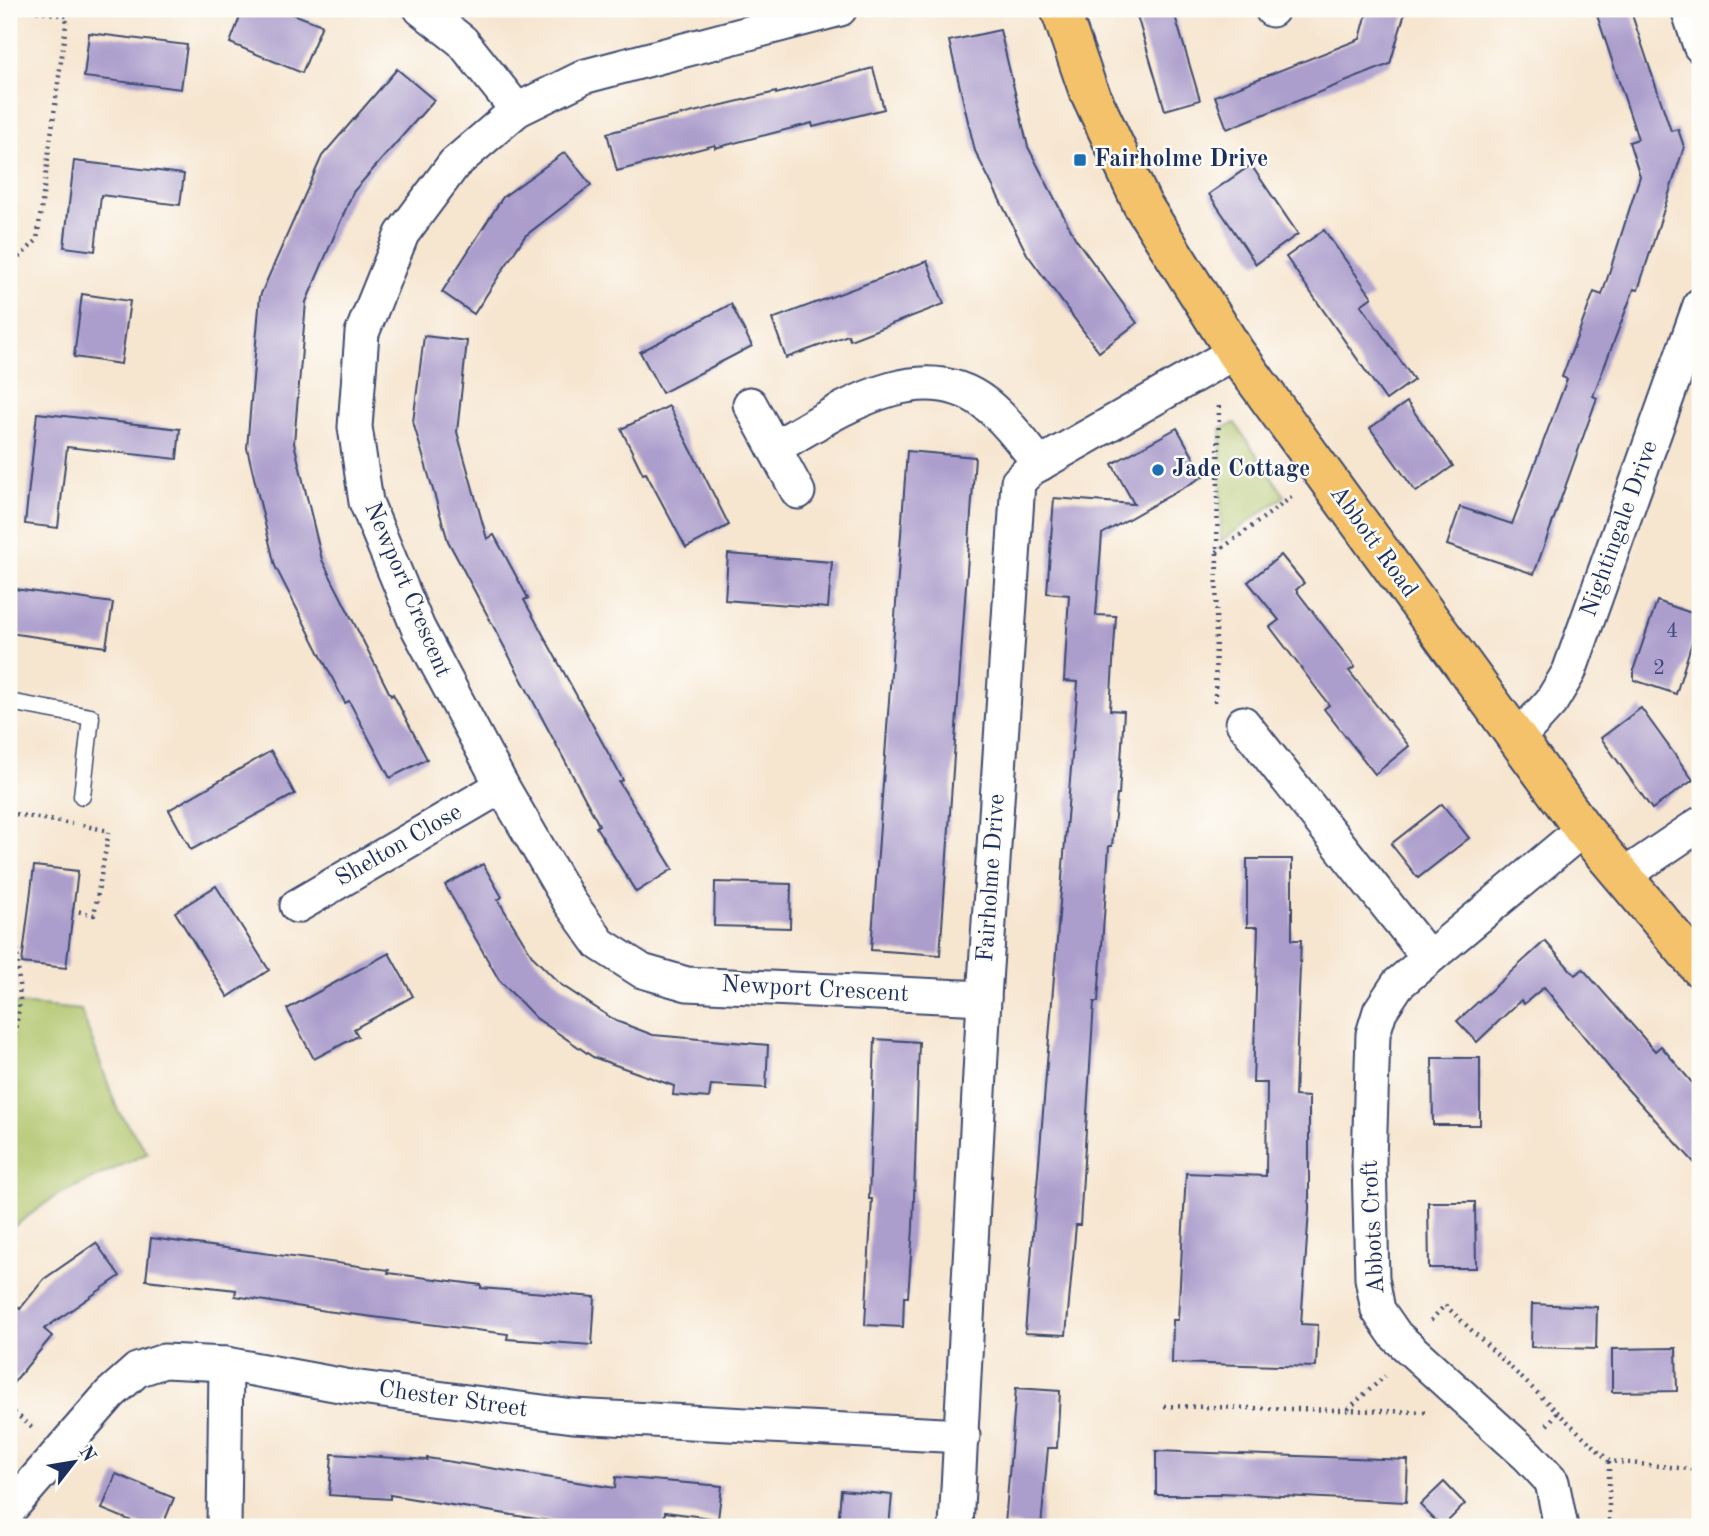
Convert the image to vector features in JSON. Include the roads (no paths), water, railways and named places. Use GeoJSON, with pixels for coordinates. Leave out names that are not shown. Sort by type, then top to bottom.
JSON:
{"type":"FeatureCollection","features":[{"type":"Feature","properties":{"kind":"main road","name":"Abbott Road"},"geometry":{"type":"LineString","coordinates":[[1060,9],[1087,87],[1142,204],[1235,352],[1583,829],[1700,968]]}},
{"type":"Feature","properties":{"kind":"street"},"geometry":{"type":"LineString","coordinates":[[421,9],[462,41],[517,110]]}},
{"type":"Feature","properties":{"kind":"street","name":"Newport Crescent"},"geometry":{"type":"LineString","coordinates":[[840,9],[775,16],[586,76],[517,110],[454,164],[402,234],[362,333],[355,428],[366,502],[418,628],[502,786],[569,901],[600,944],[642,971],[687,984],[984,998]]}},
{"type":"Feature","properties":{"kind":"street"},"geometry":{"type":"LineString","coordinates":[[1688,9],[1700,46]]}},
{"type":"Feature","properties":{"kind":"street","name":"Nightingale Drive"},"geometry":{"type":"LineString","coordinates":[[1517,739],[1551,702],[1569,673],[1700,305]]}},
{"type":"Feature","properties":{"kind":"street","name":"Fairholme Drive"},"geometry":{"type":"LineString","coordinates":[[956,1527],[963,1436],[984,998],[1018,482],[1040,464],[1235,352]]}},
{"type":"Feature","properties":{"kind":"street"},"geometry":{"type":"LineString","coordinates":[[774,448],[883,390],[919,385],[956,388],[984,403],[1040,464]]}},
{"type":"Feature","properties":{"kind":"street"},"geometry":{"type":"LineString","coordinates":[[750,404],[798,492]]}},
{"type":"Feature","properties":{"kind":"street"},"geometry":{"type":"LineString","coordinates":[[1243,723],[1428,957]]}},
{"type":"Feature","properties":{"kind":"street","name":"Shelton Close"},"geometry":{"type":"LineString","coordinates":[[297,906],[502,786]]}},
{"type":"Feature","properties":{"kind":"street"},"geometry":{"type":"LineString","coordinates":[[1622,877],[1700,824]]}},
{"type":"Feature","properties":{"kind":"street","name":"Abbots Croft"},"geometry":{"type":"LineString","coordinates":[[1561,1527],[1552,1482],[1483,1413],[1410,1349],[1378,1310],[1372,1278],[1369,1162],[1373,1034],[1380,1011],[1398,985],[1583,829]]}},
{"type":"Feature","properties":{"kind":"street","name":"Chester Street"},"geometry":{"type":"LineString","coordinates":[[9,1510],[110,1394],[136,1370],[164,1361],[226,1364],[345,1386],[573,1416],[963,1436]]}},
{"type":"Feature","properties":{"kind":"street"},"geometry":{"type":"LineString","coordinates":[[224,1527],[226,1364]]}},
{"type":"Feature","properties":{"kind":"lane"},"geometry":{"type":"LineString","coordinates":[[9,702],[91,718],[82,796]]}},
{"type":"Feature","properties":{"kind":"place","name":"Fairholme Drive"},"geometry":{"type":"Point","coordinates":[1080,160]}},
{"type":"Feature","properties":{"kind":"place","name":"Jade Cottage"},"geometry":{"type":"Point","coordinates":[1158,470]}}]}
